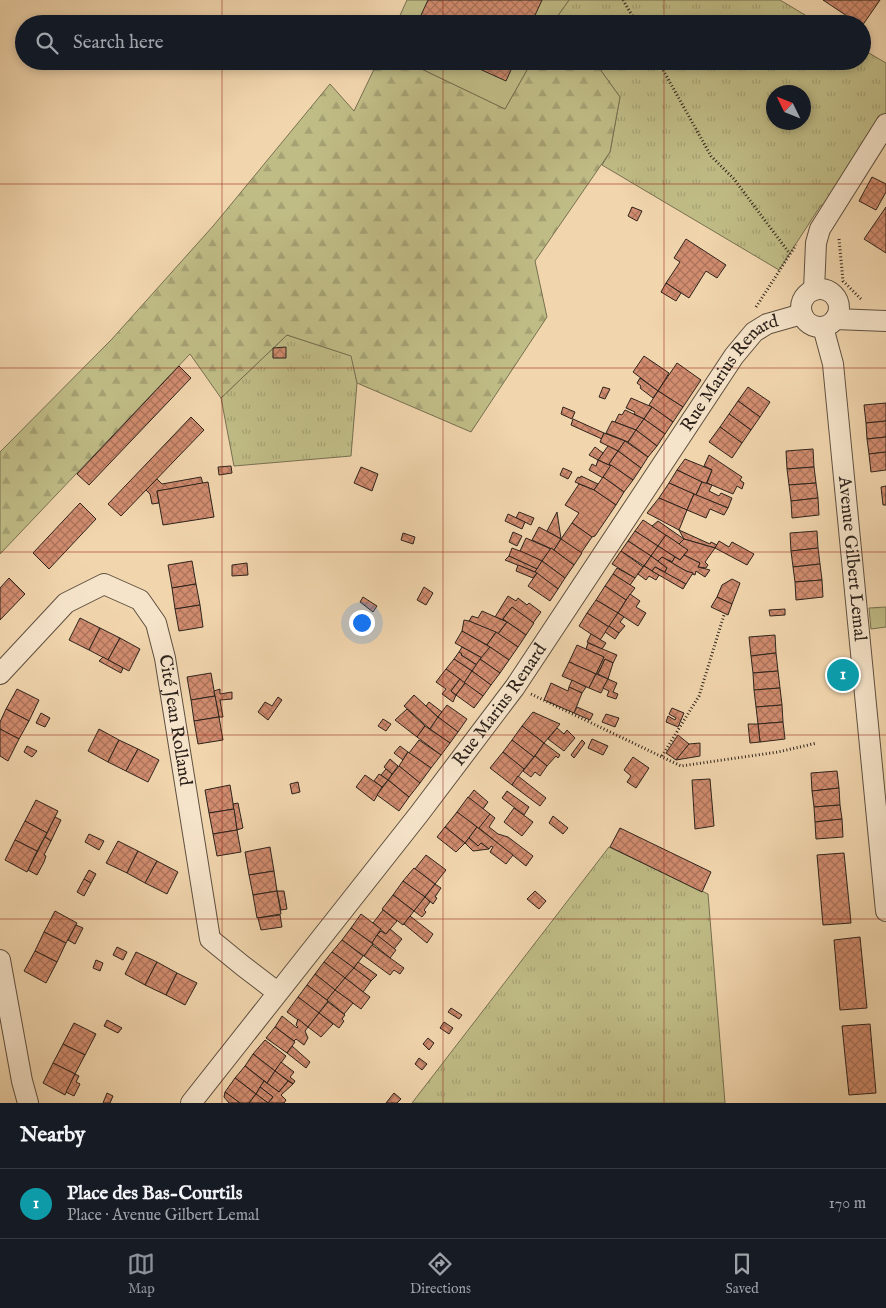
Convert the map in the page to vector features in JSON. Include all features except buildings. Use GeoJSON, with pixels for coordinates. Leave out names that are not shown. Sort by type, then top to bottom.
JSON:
{"type":"FeatureCollection","features":[{"type":"Feature","properties":{"kind":"street"},"geometry":{"type":"LineString","coordinates":[[814,290],[816,243],[820,228],[886,124]]}},
{"type":"Feature","properties":{"kind":"street"},"geometry":{"type":"LineString","coordinates":[[829,323],[839,308],[835,297],[826,290],[814,290],[808,293],[802,302],[802,314],[808,323],[813,326],[829,323],[886,321]]}},
{"type":"Feature","properties":{"kind":"street","name":"Rue Marius Renard"},"geometry":{"type":"LineString","coordinates":[[191,1103],[419,814],[515,687],[734,356],[754,332],[767,324],[802,314]]}},
{"type":"Feature","properties":{"kind":"street","name":"Avenue Gilbert Lemal"},"geometry":{"type":"LineString","coordinates":[[829,323],[886,911]]}},
{"type":"Feature","properties":{"kind":"street","name":"Cité Jean Rolland"},"geometry":{"type":"LineString","coordinates":[[0,674],[66,603],[104,584],[140,600],[156,623],[165,658],[210,939],[277,992]]}},
{"type":"Feature","properties":{"kind":"street"},"geometry":{"type":"LineString","coordinates":[[0,960],[22,1081],[28,1103]]}},
{"type":"Feature","properties":{"kind":"path"},"geometry":{"type":"LineString","coordinates":[[623,0],[632,15]]}},
{"type":"Feature","properties":{"kind":"path"},"geometry":{"type":"LineString","coordinates":[[663,70],[710,156],[734,179],[790,254]]}},
{"type":"Feature","properties":{"kind":"path"},"geometry":{"type":"LineString","coordinates":[[838,235],[843,281],[860,299],[866,301]]}},
{"type":"Feature","properties":{"kind":"path"},"geometry":{"type":"LineString","coordinates":[[754,309],[800,238]]}},
{"type":"Feature","properties":{"kind":"path"},"geometry":{"type":"LineString","coordinates":[[662,756],[700,696],[724,615]]}},
{"type":"Feature","properties":{"kind":"path"},"geometry":{"type":"LineString","coordinates":[[515,687],[681,766],[778,752],[817,743]]}},
{"type":"Feature","properties":{"kind":"green space"},"geometry":{"type":"Polygon","coordinates":[[[407,0],[569,0],[558,15],[400,15],[407,0]]]}},
{"type":"Feature","properties":{"kind":"green space"},"geometry":{"type":"Polygon","coordinates":[[[569,0],[780,0],[805,15],[558,15],[569,0]]]}},
{"type":"Feature","properties":{"kind":"green space"},"geometry":{"type":"Polygon","coordinates":[[[871,54],[886,63],[886,124],[833,208],[821,205],[779,270],[602,165],[610,152],[620,97],[600,70],[871,70],[871,54]]]}},
{"type":"Feature","properties":{"kind":"green space"},"geometry":{"type":"Polygon","coordinates":[[[374,70],[424,70],[505,109],[527,70],[600,70],[620,97],[610,152],[535,261],[547,317],[471,432],[357,383],[351,356],[287,335],[221,398],[190,354],[0,554],[0,452],[112,339],[214,225],[330,84],[354,111],[374,70]]]}},
{"type":"Feature","properties":{"kind":"green space"},"geometry":{"type":"Polygon","coordinates":[[[424,70],[527,70],[505,109],[424,70]]]}},
{"type":"Feature","properties":{"kind":"green space"},"geometry":{"type":"Polygon","coordinates":[[[287,335],[352,356],[357,383],[351,456],[234,466],[221,398],[287,335]]]}},
{"type":"Feature","properties":{"kind":"green space"},"geometry":{"type":"Polygon","coordinates":[[[886,607],[886,627],[871,629],[869,608],[886,607]]]}},
{"type":"Feature","properties":{"kind":"green space"},"geometry":{"type":"Polygon","coordinates":[[[609,847],[708,894],[725,1103],[412,1103],[609,847]]]}},
{"type":"Feature","properties":{"kind":"place","name":"Place des Bas-Courtils"},"geometry":{"type":"Point","coordinates":[843,675]}}]}
